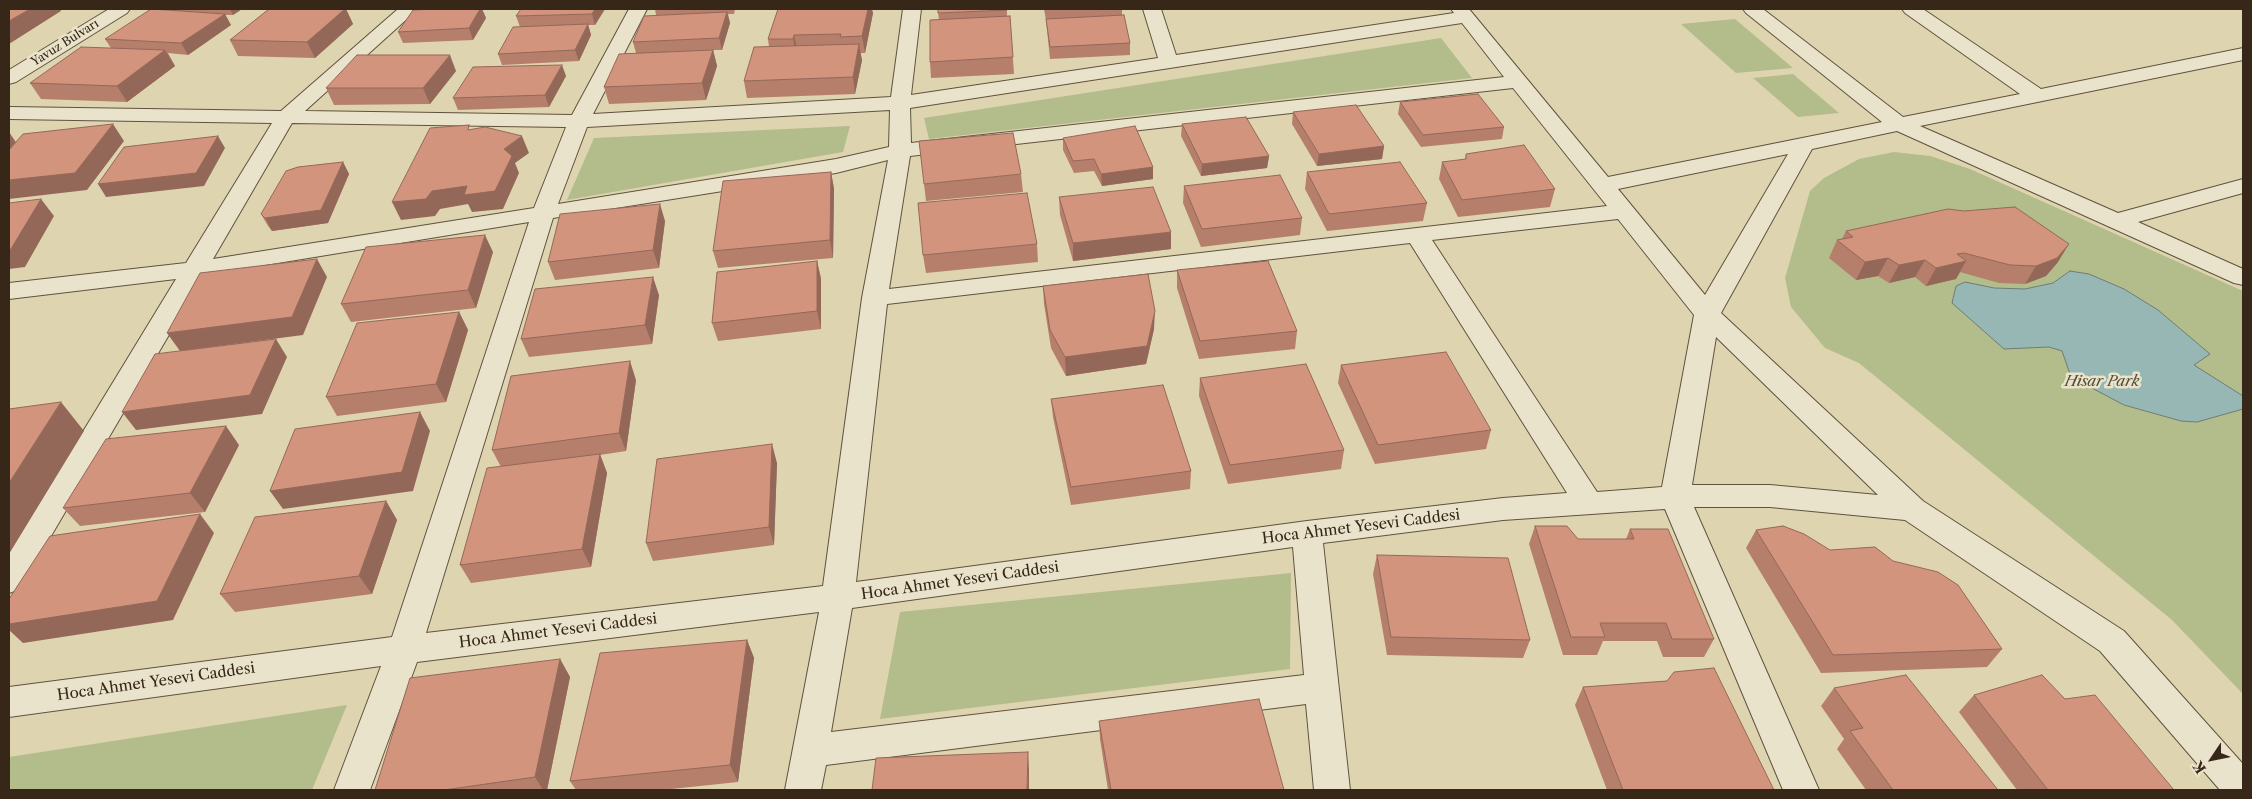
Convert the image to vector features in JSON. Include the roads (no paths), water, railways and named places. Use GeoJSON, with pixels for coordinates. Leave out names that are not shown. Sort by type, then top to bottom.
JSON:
{"type":"FeatureCollection","features":[{"type":"Feature","properties":{"kind":"street","name":"Yavuz Bulvarı"},"geometry":{"type":"LineString","coordinates":[[9,78],[121,9]]}},
{"type":"Feature","properties":{"kind":"street"},"geometry":{"type":"LineString","coordinates":[[9,580],[285,118],[408,9]]}},
{"type":"Feature","properties":{"kind":"street"},"geometry":{"type":"LineString","coordinates":[[352,790],[404,650],[543,214],[579,121],[638,9]]}},
{"type":"Feature","properties":{"kind":"street"},"geometry":{"type":"LineString","coordinates":[[803,790],[838,597],[875,298],[900,151],[900,103],[912,9]]}},
{"type":"Feature","properties":{"kind":"street"},"geometry":{"type":"LineString","coordinates":[[1152,9],[1169,62]]}},
{"type":"Feature","properties":{"kind":"street"},"geometry":{"type":"LineString","coordinates":[[1752,9],[1898,124],[2243,278]]}},
{"type":"Feature","properties":{"kind":"street"},"geometry":{"type":"LineString","coordinates":[[1911,9],[2036,96]]}},
{"type":"Feature","properties":{"kind":"street"},"geometry":{"type":"LineString","coordinates":[[9,113],[579,121],[900,103],[1169,62],[1464,13],[1707,314],[1912,509],[2112,641],[2243,790]]}},
{"type":"Feature","properties":{"kind":"street"},"geometry":{"type":"LineString","coordinates":[[1603,185],[2243,54]]}},
{"type":"Feature","properties":{"kind":"street"},"geometry":{"type":"LineString","coordinates":[[9,291],[196,269],[836,166],[900,151],[1518,81]]}},
{"type":"Feature","properties":{"kind":"street"},"geometry":{"type":"LineString","coordinates":[[1801,790],[1675,497],[1707,314],[1804,144]]}},
{"type":"Feature","properties":{"kind":"street"},"geometry":{"type":"LineString","coordinates":[[2116,220],[2243,186]]}},
{"type":"Feature","properties":{"kind":"street"},"geometry":{"type":"LineString","coordinates":[[875,298],[1624,211]]}},
{"type":"Feature","properties":{"kind":"street"},"geometry":{"type":"LineString","coordinates":[[1417,235],[1588,502]]}},
{"type":"Feature","properties":{"kind":"street","name":"Hoca Ahmet Yesevi Caddesi"},"geometry":{"type":"LineString","coordinates":[[9,702],[404,650],[838,597],[1307,533],[1503,509],[1675,497],[1770,496],[1912,509]]}},
{"type":"Feature","properties":{"kind":"street"},"geometry":{"type":"LineString","coordinates":[[1307,533],[1332,790]]}},
{"type":"Feature","properties":{"kind":"street"},"geometry":{"type":"LineString","coordinates":[[810,751],[1322,687]]}},
{"type":"Feature","properties":{"kind":"water"},"geometry":{"type":"Polygon","coordinates":[[[2070,271],[2089,274],[2124,289],[2158,310],[2210,354],[2194,365],[2243,396],[2243,409],[2197,422],[2181,421],[2124,405],[2071,377],[2062,351],[2049,347],[2004,349],[1952,303],[1956,286],[1965,282],[1994,288],[2025,289],[2053,283],[2070,271]]]}},
{"type":"Feature","properties":{"kind":"park label","name":"Hisar Park"},"geometry":{"type":"Point","coordinates":[2102,382]}}]}
